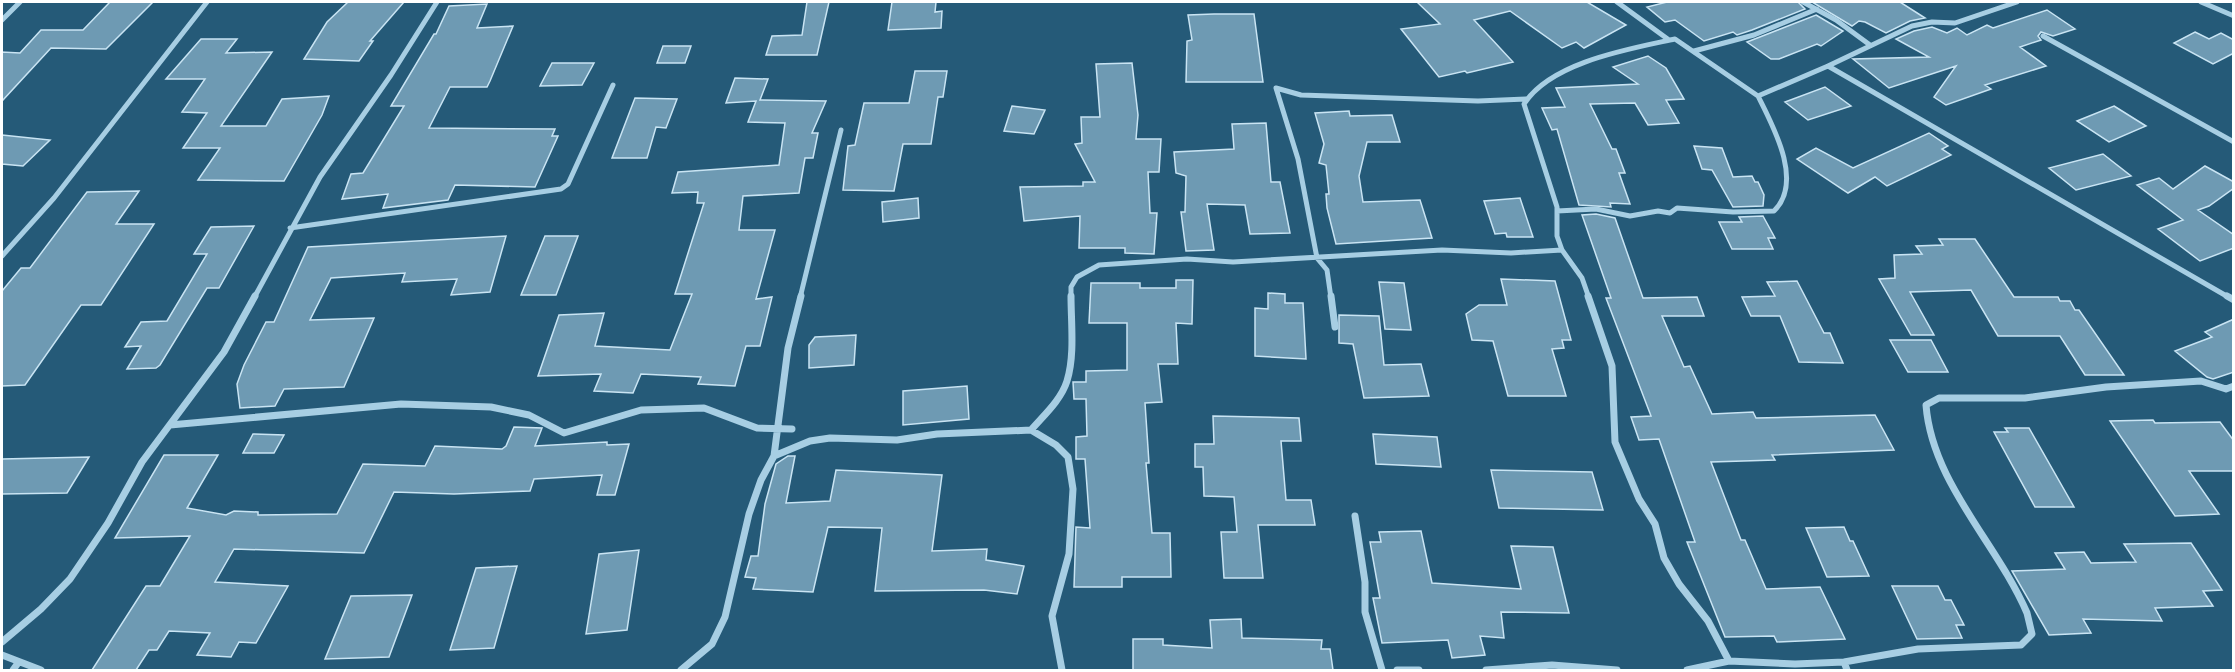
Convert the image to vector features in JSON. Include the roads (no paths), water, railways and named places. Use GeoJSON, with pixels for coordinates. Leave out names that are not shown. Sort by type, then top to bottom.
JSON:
{"type":"FeatureCollection","features":[{"type":"Feature","properties":{"kind":"street"},"geometry":{"type":"LineString","coordinates":[[2,20],[20,2]]}},
{"type":"Feature","properties":{"kind":"street"},"geometry":{"type":"LineString","coordinates":[[2,256],[54,198],[207,2]]}},
{"type":"Feature","properties":{"kind":"street"},"geometry":{"type":"LineString","coordinates":[[2,642],[42,609],[70,579],[108,523],[142,462],[224,352],[320,177],[391,75],[437,2]]}},
{"type":"Feature","properties":{"kind":"street"},"geometry":{"type":"LineString","coordinates":[[1617,2],[1669,40]]}},
{"type":"Feature","properties":{"kind":"street"},"geometry":{"type":"LineString","coordinates":[[1803,2],[1870,45]]}},
{"type":"Feature","properties":{"kind":"street"},"geometry":{"type":"LineString","coordinates":[[1758,96],[1912,26],[1932,22],[1955,23],[2017,2]]}},
{"type":"Feature","properties":{"kind":"street"},"geometry":{"type":"LineString","coordinates":[[2201,2],[2234,16]]}},
{"type":"Feature","properties":{"kind":"street"},"geometry":{"type":"LineString","coordinates":[[1694,51],[1754,34],[1817,9]]}},
{"type":"Feature","properties":{"kind":"street"},"geometry":{"type":"LineString","coordinates":[[2043,36],[2234,142]]}},
{"type":"Feature","properties":{"kind":"street"},"geometry":{"type":"LineString","coordinates":[[1557,211],[1596,209],[1630,216],[1658,211],[1670,213],[1677,208],[1733,212],[1774,211],[1786,194],[1785,174],[1769,116],[1758,96],[1675,39],[1622,51],[1553,77],[1534,88],[1524,104],[1557,211],[1557,236],[1562,250],[1582,278],[1612,366],[1615,442],[1639,499],[1655,524],[1664,558],[1679,584],[1708,621],[1729,661]]}},
{"type":"Feature","properties":{"kind":"street"},"geometry":{"type":"LineString","coordinates":[[1828,66],[1917,115],[2119,236],[2234,300]]}},
{"type":"Feature","properties":{"kind":"street"},"geometry":{"type":"LineString","coordinates":[[290,228],[561,189],[568,184],[613,85]]}},
{"type":"Feature","properties":{"kind":"street"},"geometry":{"type":"LineString","coordinates":[[1335,327],[1327,270],[1317,258],[1298,159],[1276,88],[1301,95],[1478,101],[1526,99]]}},
{"type":"Feature","properties":{"kind":"street"},"geometry":{"type":"LineString","coordinates":[[681,670],[712,644],[725,617],[749,514],[761,480],[774,456],[788,348],[841,130]]}},
{"type":"Feature","properties":{"kind":"street"},"geometry":{"type":"LineString","coordinates":[[1031,430],[1056,402],[1067,381],[1071,350],[1071,287],[1077,277],[1099,265],[1187,260],[1233,262],[1442,250],[1511,253],[1562,250]]}},
{"type":"Feature","properties":{"kind":"street"},"geometry":{"type":"LineString","coordinates":[[1687,670],[1729,661],[1795,664],[1844,662],[1918,649],[2021,645],[2030,640],[2032,633],[2023,603],[1980,532],[1931,440],[1924,415],[1926,405],[1930,400],[2025,398],[2106,387],[2201,381],[2226,389],[2234,386]]}},
{"type":"Feature","properties":{"kind":"street"},"geometry":{"type":"LineString","coordinates":[[170,424],[401,404],[491,407],[529,415],[564,433],[640,410],[704,408],[757,428],[792,429]]}},
{"type":"Feature","properties":{"kind":"street"},"geometry":{"type":"LineString","coordinates":[[774,456],[810,441],[830,438],[897,440],[937,434],[1031,430],[1069,457],[1072,471],[1069,554],[1058,582],[1052,618],[1056,641],[1063,660],[1062,670]]}},
{"type":"Feature","properties":{"kind":"street"},"geometry":{"type":"LineString","coordinates":[[1355,516],[1365,582],[1365,612],[1382,670]]}},
{"type":"Feature","properties":{"kind":"street"},"geometry":{"type":"LineString","coordinates":[[2,655],[41,670]]}},
{"type":"Feature","properties":{"kind":"street"},"geometry":{"type":"LineString","coordinates":[[1844,662],[1847,670]]}},
{"type":"Feature","properties":{"kind":"street"},"geometry":{"type":"LineString","coordinates":[[13,670],[18,663]]}},
{"type":"Feature","properties":{"kind":"street"},"geometry":{"type":"LineString","coordinates":[[1486,670],[1532,665],[1589,665],[1617,670]]}},
{"type":"Feature","properties":{"kind":"street"},"geometry":{"type":"LineString","coordinates":[[1397,670],[1419,670]]}}]}
